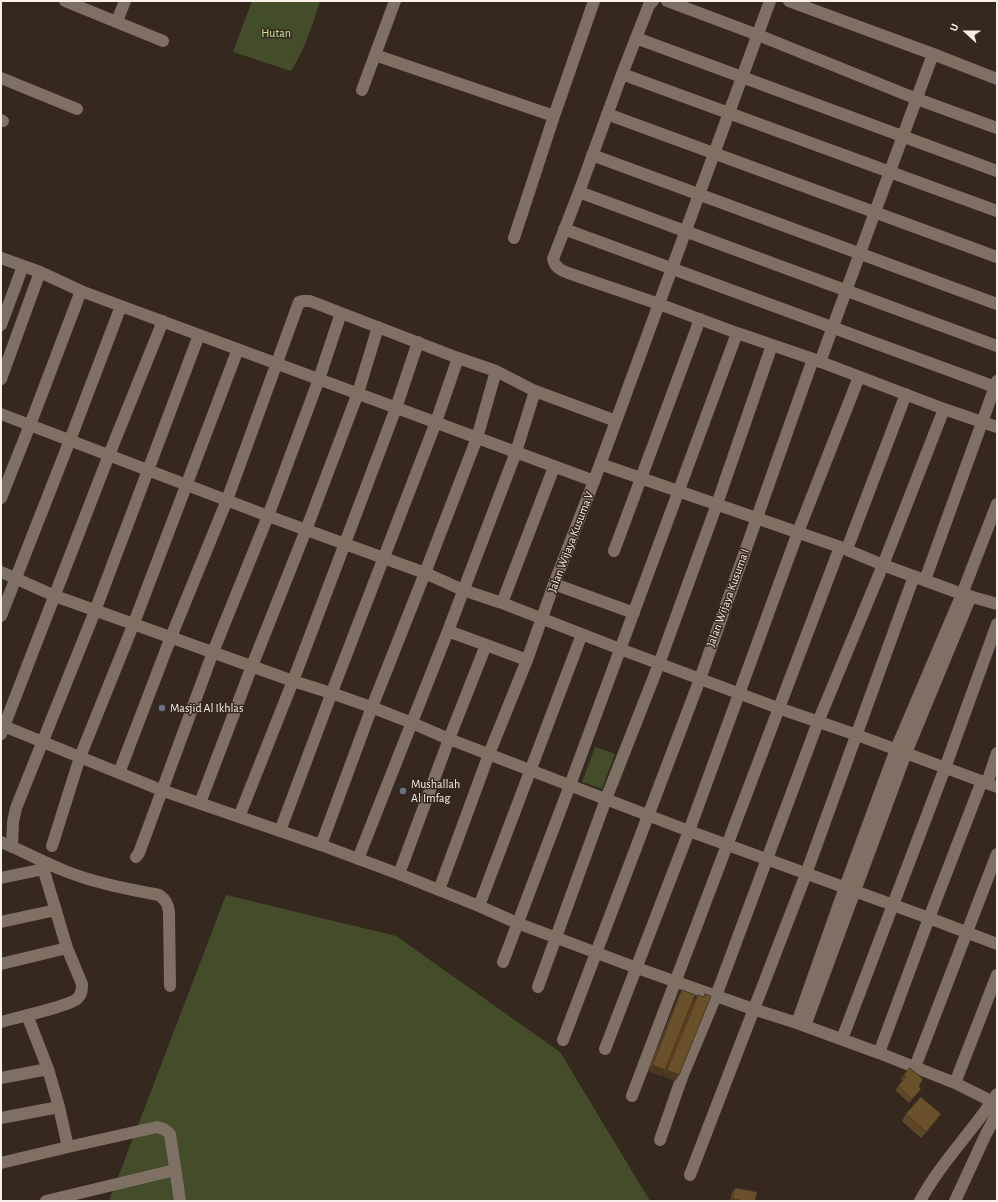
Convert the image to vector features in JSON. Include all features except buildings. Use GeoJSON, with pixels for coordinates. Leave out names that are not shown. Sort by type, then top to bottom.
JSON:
{"type":"FeatureCollection","features":[{"type":"Feature","properties":{"kind":"street"},"geometry":{"type":"LineString","coordinates":[[65,1],[163,41]]}},
{"type":"Feature","properties":{"kind":"street"},"geometry":{"type":"LineString","coordinates":[[117,21],[125,1]]}},
{"type":"Feature","properties":{"kind":"street"},"geometry":{"type":"LineString","coordinates":[[362,90],[395,1]]}},
{"type":"Feature","properties":{"kind":"street"},"geometry":{"type":"LineString","coordinates":[[514,238],[594,1]]}},
{"type":"Feature","properties":{"kind":"street"},"geometry":{"type":"LineString","coordinates":[[653,1],[649,5],[636,38],[579,192],[564,228],[553,259],[556,267],[562,271],[659,304],[944,409],[997,427]]}},
{"type":"Feature","properties":{"kind":"street"},"geometry":{"type":"LineString","coordinates":[[666,1],[758,35],[917,99],[997,128]]}},
{"type":"Feature","properties":{"kind":"street","name":"Jalan Wijaya Kusuma V"},"geometry":{"type":"LineString","coordinates":[[439,890],[489,754],[527,660],[554,584],[594,481],[770,1]]}},
{"type":"Feature","properties":{"kind":"street"},"geometry":{"type":"LineString","coordinates":[[789,1],[933,54],[997,80]]}},
{"type":"Feature","properties":{"kind":"street"},"geometry":{"type":"LineString","coordinates":[[636,38],[997,171]]}},
{"type":"Feature","properties":{"kind":"street","name":"Jalan Wijaya Kusuma I"},"geometry":{"type":"LineString","coordinates":[[563,1040],[647,815],[700,679],[757,518],[816,361],[832,327],[933,54]]}},
{"type":"Feature","properties":{"kind":"street"},"geometry":{"type":"LineString","coordinates":[[375,55],[554,116]]}},
{"type":"Feature","properties":{"kind":"street"},"geometry":{"type":"LineString","coordinates":[[622,74],[997,211]]}},
{"type":"Feature","properties":{"kind":"street"},"geometry":{"type":"LineString","coordinates":[[1,78],[77,109]]}},
{"type":"Feature","properties":{"kind":"street"},"geometry":{"type":"LineString","coordinates":[[607,114],[997,257]]}},
{"type":"Feature","properties":{"kind":"street"},"geometry":{"type":"LineString","coordinates":[[592,155],[997,304]]}},
{"type":"Feature","properties":{"kind":"street"},"geometry":{"type":"LineString","coordinates":[[579,192],[997,346]]}},
{"type":"Feature","properties":{"kind":"street"},"geometry":{"type":"LineString","coordinates":[[564,228],[832,327],[996,384],[857,735],[806,874],[690,1175]]}},
{"type":"Feature","properties":{"kind":"street"},"geometry":{"type":"LineString","coordinates":[[1,258],[40,272],[81,291],[594,481]]}},
{"type":"Feature","properties":{"kind":"street"},"geometry":{"type":"LineString","coordinates":[[1,325],[4,306],[23,266]]}},
{"type":"Feature","properties":{"kind":"street"},"geometry":{"type":"LineString","coordinates":[[1,379],[40,272]]}},
{"type":"Feature","properties":{"kind":"street"},"geometry":{"type":"LineString","coordinates":[[1,498],[81,291]]}},
{"type":"Feature","properties":{"kind":"street"},"geometry":{"type":"LineString","coordinates":[[120,773],[171,637],[227,500],[299,302],[310,301],[458,358],[496,371],[535,391],[616,421]]}},
{"type":"Feature","properties":{"kind":"street"},"geometry":{"type":"LineString","coordinates":[[1,616],[121,306]]}},
{"type":"Feature","properties":{"kind":"street"},"geometry":{"type":"LineString","coordinates":[[136,857],[139,853],[213,652],[268,516],[319,379],[341,313]]}},
{"type":"Feature","properties":{"kind":"street"},"geometry":{"type":"LineString","coordinates":[[614,551],[700,319]]}},
{"type":"Feature","properties":{"kind":"street"},"geometry":{"type":"LineString","coordinates":[[163,321],[2,729],[42,742],[161,790],[399,874],[517,923],[596,953],[842,1039],[995,1100],[942,1165],[930,1182],[920,1201]]}},
{"type":"Feature","properties":{"kind":"street"},"geometry":{"type":"LineString","coordinates":[[200,803],[358,393],[378,327]]}},
{"type":"Feature","properties":{"kind":"street"},"geometry":{"type":"LineString","coordinates":[[503,962],[737,333]]}},
{"type":"Feature","properties":{"kind":"street"},"geometry":{"type":"LineString","coordinates":[[170,986],[169,912],[167,902],[164,898],[160,895],[100,882],[43,865],[7,844],[16,808],[95,611],[199,335]]}},
{"type":"Feature","properties":{"kind":"street"},"geometry":{"type":"LineString","coordinates":[[239,817],[345,544],[396,408],[418,342]]}},
{"type":"Feature","properties":{"kind":"street"},"geometry":{"type":"LineString","coordinates":[[538,987],[606,799],[659,664],[717,504],[772,345]]}},
{"type":"Feature","properties":{"kind":"street"},"geometry":{"type":"LineString","coordinates":[[52,846],[80,757],[134,624],[238,349]]}},
{"type":"Feature","properties":{"kind":"street"},"geometry":{"type":"LineString","coordinates":[[280,831],[436,422],[458,358]]}},
{"type":"Feature","properties":{"kind":"street"},"geometry":{"type":"LineString","coordinates":[[320,845],[477,438],[496,371]]}},
{"type":"Feature","properties":{"kind":"street"},"geometry":{"type":"LineString","coordinates":[[605,1049],[689,831],[798,532],[859,377]]}},
{"type":"Feature","properties":{"kind":"street"},"geometry":{"type":"LineString","coordinates":[[358,860],[448,631],[516,452],[535,391]]}},
{"type":"Feature","properties":{"kind":"street"},"geometry":{"type":"LineString","coordinates":[[632,1096],[728,846],[778,708],[906,394]]}},
{"type":"Feature","properties":{"kind":"street"},"geometry":{"type":"LineString","coordinates":[[660,1140],[682,1077],[716,996],[818,722],[883,565],[944,409]]}},
{"type":"Feature","properties":{"kind":"street"},"geometry":{"type":"LineString","coordinates":[[1,414],[268,516],[425,573],[463,590],[502,603],[659,664],[989,784]]}},
{"type":"Feature","properties":{"kind":"street"},"geometry":{"type":"LineString","coordinates":[[600,464],[798,532],[843,548],[883,565],[997,604]]}},
{"type":"Feature","properties":{"kind":"street"},"geometry":{"type":"LineString","coordinates":[[502,603],[554,467]]}},
{"type":"Feature","properties":{"kind":"street"},"geometry":{"type":"LineString","coordinates":[[801,1025],[901,751],[967,595],[997,504]]}},
{"type":"Feature","properties":{"kind":"street"},"geometry":{"type":"LineString","coordinates":[[1,572],[55,596],[95,611],[293,681],[332,692],[412,722],[530,771],[728,846],[850,889],[997,944]]}},
{"type":"Feature","properties":{"kind":"street"},"geometry":{"type":"LineString","coordinates":[[554,584],[634,613]]}},
{"type":"Feature","properties":{"kind":"street"},"geometry":{"type":"LineString","coordinates":[[842,1039],[945,768],[997,624]]}},
{"type":"Feature","properties":{"kind":"street"},"geometry":{"type":"LineString","coordinates":[[448,631],[527,660]]}},
{"type":"Feature","properties":{"kind":"street"},"geometry":{"type":"LineString","coordinates":[[479,906],[582,634]]}},
{"type":"Feature","properties":{"kind":"street"},"geometry":{"type":"LineString","coordinates":[[399,874],[486,645]]}},
{"type":"Feature","properties":{"kind":"street"},"geometry":{"type":"LineString","coordinates":[[879,1053],[929,918],[989,784],[997,753]]}},
{"type":"Feature","properties":{"kind":"street"},"geometry":{"type":"LineString","coordinates":[[915,1067],[997,854]]}},
{"type":"Feature","properties":{"kind":"street"},"geometry":{"type":"LineString","coordinates":[[1,878],[43,865]]}},
{"type":"Feature","properties":{"kind":"street"},"geometry":{"type":"LineString","coordinates":[[1,1022],[74,1002],[82,990],[82,984],[67,948],[43,865]]}},
{"type":"Feature","properties":{"kind":"street"},"geometry":{"type":"LineString","coordinates":[[1,922],[56,910]]}},
{"type":"Feature","properties":{"kind":"street"},"geometry":{"type":"LineString","coordinates":[[1,964],[67,948]]}},
{"type":"Feature","properties":{"kind":"street"},"geometry":{"type":"LineString","coordinates":[[955,1083],[997,975]]}},
{"type":"Feature","properties":{"kind":"street"},"geometry":{"type":"LineString","coordinates":[[27,1015],[48,1069],[59,1107],[68,1147]]}},
{"type":"Feature","properties":{"kind":"street"},"geometry":{"type":"LineString","coordinates":[[1,1078],[48,1069]]}},
{"type":"Feature","properties":{"kind":"street"},"geometry":{"type":"LineString","coordinates":[[1,1118],[59,1107]]}},
{"type":"Feature","properties":{"kind":"street"},"geometry":{"type":"LineString","coordinates":[[955,1201],[986,1134],[997,1114]]}},
{"type":"Feature","properties":{"kind":"street"},"geometry":{"type":"LineString","coordinates":[[1,1163],[157,1127],[170,1134],[180,1201]]}},
{"type":"Feature","properties":{"kind":"street"},"geometry":{"type":"LineString","coordinates":[[46,1201],[175,1170]]}},
{"type":"Feature","properties":{"kind":"green space","name":"Hutan"},"geometry":{"type":"Polygon","coordinates":[[[252,1],[320,1],[304,46],[291,71],[233,52],[252,1]]]}},
{"type":"Feature","properties":{"kind":"green space"},"geometry":{"type":"Polygon","coordinates":[[[595,747],[615,754],[602,789],[582,782],[595,747]]]}},
{"type":"Feature","properties":{"kind":"green space"},"geometry":{"type":"Polygon","coordinates":[[[226,895],[396,936],[560,1052],[650,1201],[109,1201],[226,895]]]}},
{"type":"Feature","properties":{"kind":"place","name":"Masjid Al Ikhlas"},"geometry":{"type":"Point","coordinates":[162,708]}},
{"type":"Feature","properties":{"kind":"place","name":"Mushallah Al Imfag"},"geometry":{"type":"Point","coordinates":[403,791]}}]}
